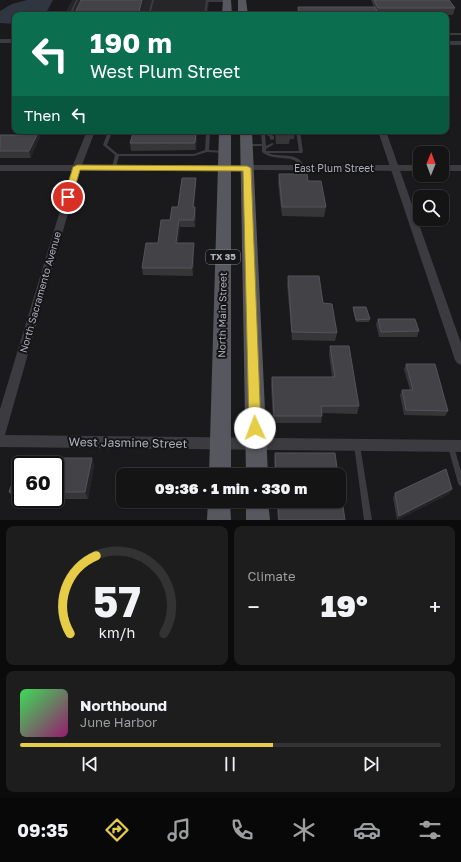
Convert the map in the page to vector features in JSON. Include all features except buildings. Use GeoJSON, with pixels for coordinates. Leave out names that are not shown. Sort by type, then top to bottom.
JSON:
{"type":"FeatureCollection","features":[{"type":"Feature","properties":{"kind":"main road"},"geometry":{"type":"LineString","coordinates":[[242,0],[243,12]]}},
{"type":"Feature","properties":{"kind":"main road"},"geometry":{"type":"LineString","coordinates":[[227,12],[228,1]]}},
{"type":"Feature","properties":{"kind":"main road","name":"North Main Street"},"geometry":{"type":"LineString","coordinates":[[220,468],[225,134]]}},
{"type":"Feature","properties":{"kind":"main road","name":"TX 35"},"geometry":{"type":"LineString","coordinates":[[246,134],[256,468]]}},
{"type":"Feature","properties":{"kind":"main road"},"geometry":{"type":"LineString","coordinates":[[219,508],[219,520]]}},
{"type":"Feature","properties":{"kind":"main road"},"geometry":{"type":"LineString","coordinates":[[257,508],[258,520]]}},
{"type":"Feature","properties":{"kind":"street"},"geometry":{"type":"LineString","coordinates":[[0,41],[12,42]]}},
{"type":"Feature","properties":{"kind":"street"},"geometry":{"type":"LineString","coordinates":[[449,43],[461,43]]}},
{"type":"Feature","properties":{"kind":"street","name":"North Sacramento Avenue"},"geometry":{"type":"LineString","coordinates":[[0,431],[77,167],[90,134]]}},
{"type":"Feature","properties":{"kind":"street"},"geometry":{"type":"LineString","coordinates":[[383,134],[461,360]]}},
{"type":"Feature","properties":{"kind":"street"},"geometry":{"type":"LineString","coordinates":[[0,168],[114,167],[225,160],[247,168]]}},
{"type":"Feature","properties":{"kind":"street","name":"East Plum Street"},"geometry":{"type":"LineString","coordinates":[[247,168],[413,168]]}},
{"type":"Feature","properties":{"kind":"street"},"geometry":{"type":"LineString","coordinates":[[449,168],[461,168]]}},
{"type":"Feature","properties":{"kind":"street","name":"West Jasmine Street"},"geometry":{"type":"LineString","coordinates":[[0,441],[456,446]]}},
{"type":"Feature","properties":{"kind":"lane"},"geometry":{"type":"LineString","coordinates":[[71,12],[77,0]]}},
{"type":"Feature","properties":{"kind":"lane"},"geometry":{"type":"LineString","coordinates":[[150,12],[152,0]]}},
{"type":"Feature","properties":{"kind":"lane"},"geometry":{"type":"LineString","coordinates":[[205,12],[207,0],[228,1]]}},
{"type":"Feature","properties":{"kind":"lane"},"geometry":{"type":"LineString","coordinates":[[449,34],[461,34]]}},
{"type":"Feature","properties":{"kind":"lane"},"geometry":{"type":"LineString","coordinates":[[109,134],[105,145],[117,154],[194,155],[207,151],[225,160]]}},
{"type":"Feature","properties":{"kind":"lane"},"geometry":{"type":"LineString","coordinates":[[207,151],[208,134]]}},
{"type":"Feature","properties":{"kind":"lane"},"geometry":{"type":"LineString","coordinates":[[262,134],[264,148],[275,158],[296,159],[301,163],[302,167]]}},
{"type":"Feature","properties":{"kind":"lane"},"geometry":{"type":"LineString","coordinates":[[264,148],[272,141],[272,136],[267,134]]}},
{"type":"Feature","properties":{"kind":"lane"},"geometry":{"type":"LineString","coordinates":[[246,145],[301,152],[298,134]]}},
{"type":"Feature","properties":{"kind":"lane"},"geometry":{"type":"LineString","coordinates":[[114,167],[117,154]]}},
{"type":"Feature","properties":{"kind":"lane"},"geometry":{"type":"LineString","coordinates":[[357,445],[368,520]]}},
{"type":"Feature","properties":{"kind":"lane"},"geometry":{"type":"LineString","coordinates":[[456,446],[461,483]]}},
{"type":"Feature","properties":{"kind":"shaded area"},"geometry":{"type":"Polygon","coordinates":[[[27,0],[53,0],[47,12],[12,12],[12,24],[0,23],[0,11],[12,4],[27,0]]]}},
{"type":"Feature","properties":{"kind":"shaded area"},"geometry":{"type":"Polygon","coordinates":[[[72,0],[209,0],[208,12],[66,12],[72,0]]]}},
{"type":"Feature","properties":{"kind":"route"},"geometry":{"type":"LineString","coordinates":[[68,197],[77,167],[247,168],[255,428]]}}]}
